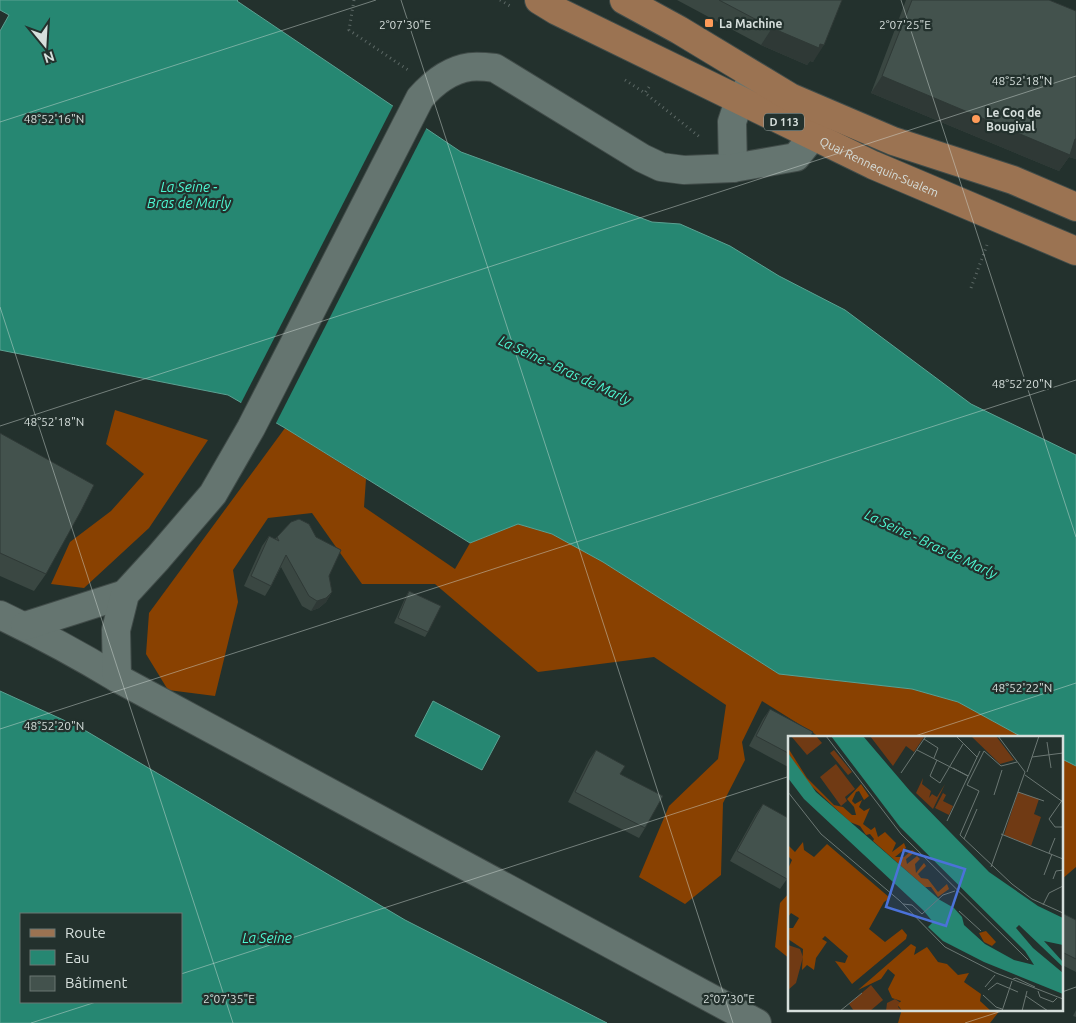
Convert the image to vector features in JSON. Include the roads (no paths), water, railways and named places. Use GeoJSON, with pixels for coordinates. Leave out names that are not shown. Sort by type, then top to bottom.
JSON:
{"type":"FeatureCollection","features":[{"type":"Feature","properties":{"kind":"main road","name":"Quai Rennequin-Sualem"},"geometry":{"type":"LineString","coordinates":[[539,0],[557,11],[873,166],[1076,251]]}},
{"type":"Feature","properties":{"kind":"main road","name":"D 113"},"geometry":{"type":"LineString","coordinates":[[624,0],[680,30],[790,97],[893,141],[1013,180],[1076,208]]}},
{"type":"Feature","properties":{"kind":"street"},"geometry":{"type":"LineString","coordinates":[[117,678],[116,630],[125,594],[214,494],[251,428],[425,92],[449,73],[471,67],[494,68],[642,158],[661,167],[684,170],[733,168],[796,157],[813,136],[823,110]]}},
{"type":"Feature","properties":{"kind":"street"},"geometry":{"type":"LineString","coordinates":[[733,168],[732,122],[739,101],[756,76]]}},
{"type":"Feature","properties":{"kind":"street"},"geometry":{"type":"LineString","coordinates":[[25,626],[125,594]]}},
{"type":"Feature","properties":{"kind":"street"},"geometry":{"type":"LineString","coordinates":[[0,614],[757,1023]]}},
{"type":"Feature","properties":{"kind":"water","name":"La Seine - Bras de Marly"},"geometry":{"type":"Polygon","coordinates":[[[0,0],[238,0],[461,152],[652,222],[680,224],[730,246],[779,276],[845,310],[971,404],[1076,455],[1076,766],[1064,760],[1064,736],[1020,736],[958,702],[912,689],[779,674],[603,562],[552,534],[518,524],[470,543],[285,428],[228,395],[0,350],[0,31],[9,15],[0,10],[0,0]]]}},
{"type":"Feature","properties":{"kind":"water","name":"La Seine"},"geometry":{"type":"Polygon","coordinates":[[[0,691],[81,728],[405,920],[607,1023],[0,1023],[0,691]]]}},
{"type":"Feature","properties":{"kind":"water"},"geometry":{"type":"Polygon","coordinates":[[[433,701],[500,736],[482,770],[415,736],[433,701]]]}},
{"type":"Feature","properties":{"kind":"place","name":"La Machine"},"geometry":{"type":"Point","coordinates":[709,23]}},
{"type":"Feature","properties":{"kind":"place","name":"Le Coq de Bougival"},"geometry":{"type":"Point","coordinates":[976,119]}}]}
